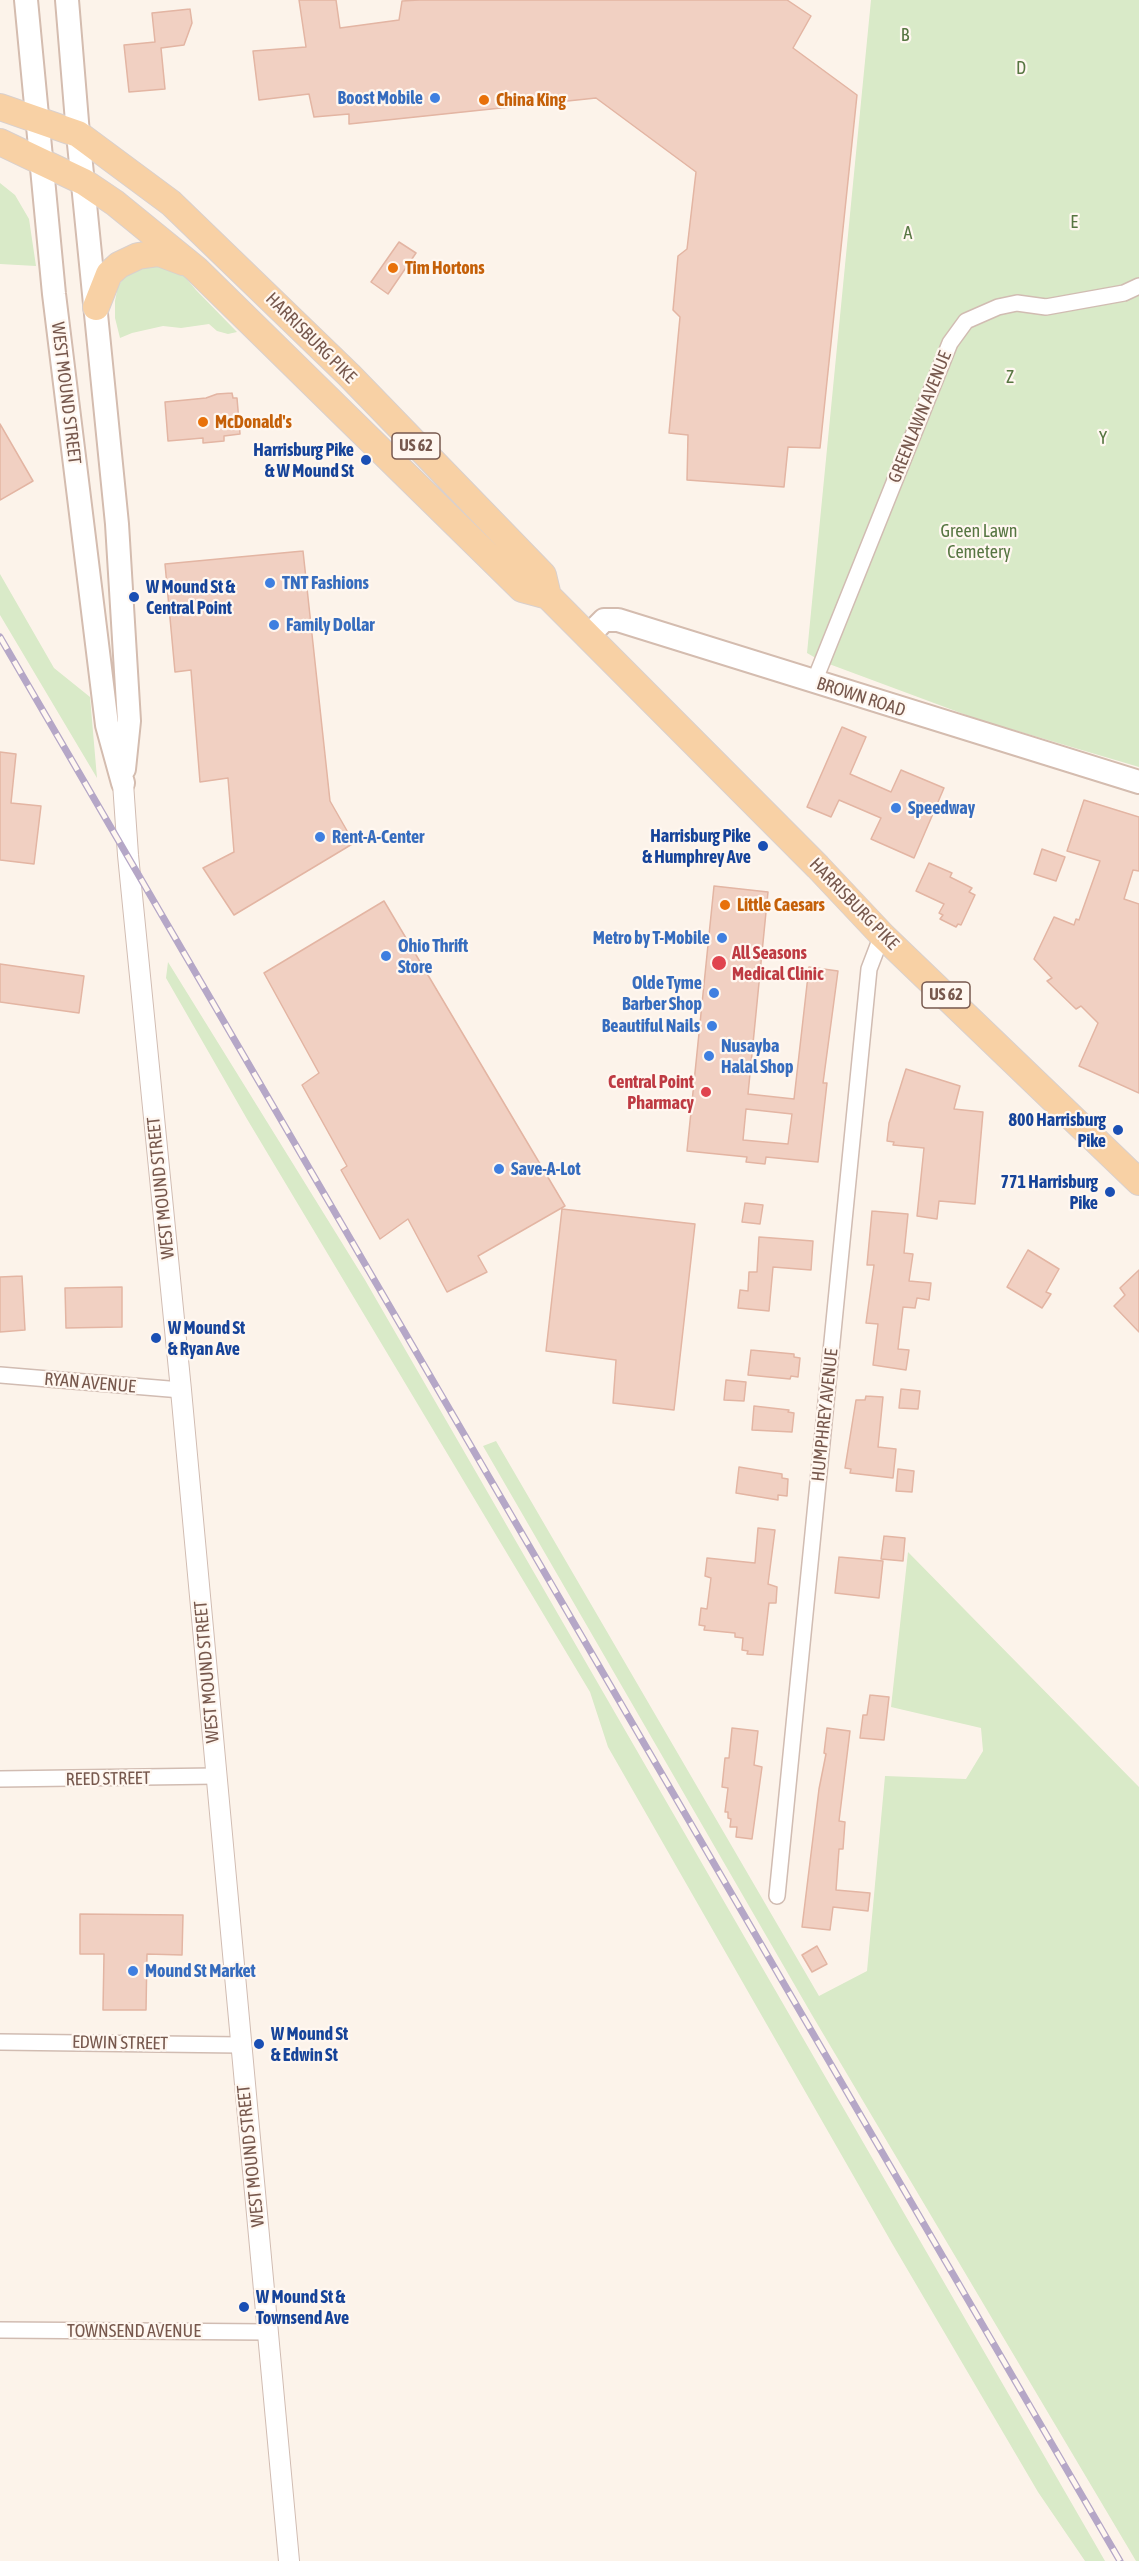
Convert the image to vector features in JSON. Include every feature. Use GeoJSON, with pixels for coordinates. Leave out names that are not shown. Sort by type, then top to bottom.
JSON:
{"type":"FeatureCollection","features":[{"type":"Feature","properties":{"kind":"main road","name":"WEST MOUND STREET"},"geometry":{"type":"LineString","coordinates":[[26,0],[54,294],[107,725],[123,783]]}},
{"type":"Feature","properties":{"kind":"main road","name":"WEST MOUND STREET"},"geometry":{"type":"LineString","coordinates":[[67,0],[117,524],[129,721],[123,783]]}},
{"type":"Feature","properties":{"kind":"main road","name":"US 62"},"geometry":{"type":"LineString","coordinates":[[0,107],[37,119]]}},
{"type":"Feature","properties":{"kind":"main road","name":"HARRISBURG PIKE"},"geometry":{"type":"LineString","coordinates":[[37,119],[78,134],[171,203],[213,241],[349,375],[543,575],[548,596]]}},
{"type":"Feature","properties":{"kind":"main road","name":"US 62"},"geometry":{"type":"LineString","coordinates":[[0,142],[42,164]]}},
{"type":"Feature","properties":{"kind":"main road","name":"HARRISBURG PIKE"},"geometry":{"type":"LineString","coordinates":[[42,164],[84,182],[115,203],[196,269],[522,589],[548,596],[589,635],[882,935],[1139,1182]]}},
{"type":"Feature","properties":{"kind":"main road"},"geometry":{"type":"LineString","coordinates":[[96,307],[109,274],[119,265],[138,256],[159,253],[168,255],[196,269]]}},
{"type":"Feature","properties":{"kind":"main road","name":"BROWN ROAD"},"geometry":{"type":"LineString","coordinates":[[589,635],[604,620],[618,620],[1139,782]]}},
{"type":"Feature","properties":{"kind":"street","name":"GREENLAWN AVENUE"},"geometry":{"type":"LineString","coordinates":[[814,682],[950,343],[966,321],[998,307],[1017,303],[1046,307],[1124,293],[1139,286]]}},
{"type":"Feature","properties":{"kind":"street","name":"WEST MOUND STREET"},"geometry":{"type":"LineString","coordinates":[[123,783],[289,2561]]}},
{"type":"Feature","properties":{"kind":"street","name":"HUMPHREY AVENUE"},"geometry":{"type":"LineString","coordinates":[[777,1896],[869,969],[882,935]]}},
{"type":"Feature","properties":{"kind":"street","name":"RYAN AVENUE"},"geometry":{"type":"LineString","coordinates":[[0,1375],[181,1390]]}},
{"type":"Feature","properties":{"kind":"street","name":"REED STREET"},"geometry":{"type":"LineString","coordinates":[[0,1779],[216,1776]]}},
{"type":"Feature","properties":{"kind":"street","name":"EDWIN STREET"},"geometry":{"type":"LineString","coordinates":[[0,2042],[240,2044]]}},
{"type":"Feature","properties":{"kind":"street","name":"TOWNSEND AVENUE"},"geometry":{"type":"LineString","coordinates":[[0,2330],[268,2332]]}},
{"type":"Feature","properties":{"kind":"green space","name":"Green Lawn Cemetery"},"geometry":{"type":"Polygon","coordinates":[[[871,0],[1139,0],[1139,767],[977,719],[821,661],[807,653],[871,0]]]}},
{"type":"Feature","properties":{"kind":"green space"},"geometry":{"type":"Polygon","coordinates":[[[0,183],[15,195],[29,219],[36,266],[0,264],[0,183]]]}},
{"type":"Feature","properties":{"kind":"green space"},"geometry":{"type":"Polygon","coordinates":[[[153,264],[181,272],[237,332],[228,334],[217,331],[209,324],[181,328],[163,326],[120,338],[115,318],[118,286],[128,272],[153,264]]]}},
{"type":"Feature","properties":{"kind":"green space"},"geometry":{"type":"Polygon","coordinates":[[[0,574],[54,668],[90,697],[97,778],[0,615],[0,574]]]}},
{"type":"Feature","properties":{"kind":"green space"},"geometry":{"type":"Polygon","coordinates":[[[168,962],[365,1280],[1105,2561],[1085,2561],[1038,2492],[893,2245],[608,1747],[590,1692],[247,1119],[166,978],[168,962]]]}},
{"type":"Feature","properties":{"kind":"green space"},"geometry":{"type":"Polygon","coordinates":[[[496,1441],[819,1996],[867,1971],[885,1776],[966,1779],[983,1751],[981,1728],[891,1707],[908,1552],[1139,1787],[1139,2561],[1136,2561],[812,2015],[483,1446],[496,1441]]]}},
{"type":"Feature","properties":{"kind":"building"},"geometry":{"type":"Polygon","coordinates":[[[299,0],[336,0],[340,28],[399,20],[402,1],[419,0],[787,0],[811,16],[793,48],[857,95],[820,448],[788,447],[784,487],[687,480],[688,435],[669,433],[680,317],[673,310],[678,256],[687,249],[696,172],[596,98],[349,124],[349,114],[314,117],[309,94],[259,100],[253,51],[306,47],[299,0]]]}},
{"type":"Feature","properties":{"kind":"building"},"geometry":{"type":"Polygon","coordinates":[[[190,9],[192,23],[184,45],[161,48],[165,89],[129,92],[124,45],[155,42],[152,13],[190,9]]]}},
{"type":"Feature","properties":{"kind":"building","name":"Tim Hortons"},"geometry":{"type":"Polygon","coordinates":[[[399,242],[416,253],[388,294],[371,282],[399,242]]]}},
{"type":"Feature","properties":{"kind":"building","name":"McDonald's"},"geometry":{"type":"Polygon","coordinates":[[[232,393],[233,398],[237,398],[240,434],[224,436],[224,441],[203,443],[203,438],[168,441],[165,402],[232,393]]]}},
{"type":"Feature","properties":{"kind":"building"},"geometry":{"type":"Polygon","coordinates":[[[0,424],[33,481],[0,500],[0,424]]]}},
{"type":"Feature","properties":{"kind":"building"},"geometry":{"type":"Polygon","coordinates":[[[303,551],[330,801],[354,843],[234,915],[203,868],[234,852],[228,778],[200,782],[191,670],[175,672],[165,564],[303,551]]]}},
{"type":"Feature","properties":{"kind":"building"},"geometry":{"type":"Polygon","coordinates":[[[842,727],[866,737],[850,774],[891,792],[901,770],[944,788],[914,858],[871,839],[881,818],[839,800],[831,817],[807,807],[842,727]]]}},
{"type":"Feature","properties":{"kind":"building"},"geometry":{"type":"Polygon","coordinates":[[[0,752],[16,754],[11,803],[41,806],[34,864],[0,860],[0,752]]]}},
{"type":"Feature","properties":{"kind":"building"},"geometry":{"type":"Polygon","coordinates":[[[1084,800],[1139,817],[1139,871],[1133,870],[1124,899],[1139,904],[1139,1093],[1079,1066],[1098,1023],[1081,1006],[1076,1009],[1047,981],[1052,978],[1034,959],[1054,917],[1074,925],[1076,919],[1079,920],[1100,861],[1067,851],[1084,800]]]}},
{"type":"Feature","properties":{"kind":"building"},"geometry":{"type":"Polygon","coordinates":[[[1042,849],[1065,857],[1056,881],[1034,874],[1042,849]]]}},
{"type":"Feature","properties":{"kind":"building"},"geometry":{"type":"Polygon","coordinates":[[[929,863],[952,873],[950,877],[972,888],[969,892],[975,895],[961,925],[958,924],[956,927],[940,919],[943,915],[939,913],[944,904],[916,891],[929,863]]]}},
{"type":"Feature","properties":{"kind":"building"},"geometry":{"type":"Polygon","coordinates":[[[714,886],[768,892],[748,1094],[794,1099],[809,967],[838,971],[823,1083],[827,1083],[818,1162],[766,1157],[765,1164],[746,1162],[747,1157],[687,1151],[714,886]],[[746,1109],[743,1140],[788,1144],[792,1114],[746,1109]]]}},
{"type":"Feature","properties":{"kind":"building"},"geometry":{"type":"Polygon","coordinates":[[[384,901],[565,1206],[478,1256],[487,1272],[447,1292],[408,1219],[380,1239],[341,1170],[347,1166],[302,1085],[319,1073],[264,973],[384,901]]]}},
{"type":"Feature","properties":{"kind":"building"},"geometry":{"type":"Polygon","coordinates":[[[0,964],[84,976],[79,1013],[0,1002],[0,964]]]}},
{"type":"Feature","properties":{"kind":"building"},"geometry":{"type":"Polygon","coordinates":[[[906,1069],[960,1086],[954,1109],[983,1112],[975,1204],[939,1201],[937,1219],[917,1216],[924,1148],[893,1145],[894,1142],[887,1141],[889,1123],[906,1069]]]}},
{"type":"Feature","properties":{"kind":"building"},"geometry":{"type":"Polygon","coordinates":[[[745,1203],[763,1205],[760,1224],[742,1222],[745,1203]]]}},
{"type":"Feature","properties":{"kind":"building"},"geometry":{"type":"Polygon","coordinates":[[[562,1209],[695,1224],[674,1410],[613,1403],[616,1360],[546,1351],[562,1209]]]}},
{"type":"Feature","properties":{"kind":"building"},"geometry":{"type":"Polygon","coordinates":[[[872,1211],[908,1214],[904,1253],[913,1254],[909,1281],[931,1283],[929,1300],[917,1298],[915,1308],[903,1307],[898,1349],[909,1350],[906,1370],[873,1365],[878,1324],[866,1323],[874,1265],[867,1265],[872,1211]]]}},
{"type":"Feature","properties":{"kind":"building"},"geometry":{"type":"Polygon","coordinates":[[[759,1237],[813,1241],[811,1270],[773,1267],[769,1311],[738,1308],[740,1290],[748,1291],[749,1272],[757,1272],[759,1237]]]}},
{"type":"Feature","properties":{"kind":"building"},"geometry":{"type":"Polygon","coordinates":[[[1028,1250],[1059,1269],[1046,1292],[1051,1294],[1042,1308],[1007,1287],[1028,1250]]]}},
{"type":"Feature","properties":{"kind":"building"},"geometry":{"type":"Polygon","coordinates":[[[1139,1270],[1139,1332],[1114,1306],[1125,1295],[1120,1288],[1139,1270]]]}},
{"type":"Feature","properties":{"kind":"building"},"geometry":{"type":"Polygon","coordinates":[[[22,1276],[25,1330],[0,1332],[0,1277],[22,1276]]]}},
{"type":"Feature","properties":{"kind":"building"},"geometry":{"type":"Polygon","coordinates":[[[122,1287],[122,1327],[66,1328],[65,1288],[122,1287]]]}},
{"type":"Feature","properties":{"kind":"building"},"geometry":{"type":"Polygon","coordinates":[[[751,1350],[794,1354],[794,1357],[800,1358],[798,1377],[791,1376],[790,1379],[748,1375],[751,1350]]]}},
{"type":"Feature","properties":{"kind":"building"},"geometry":{"type":"Polygon","coordinates":[[[726,1380],[746,1382],[744,1401],[724,1400],[726,1380]]]}},
{"type":"Feature","properties":{"kind":"building"},"geometry":{"type":"Polygon","coordinates":[[[901,1389],[920,1391],[918,1409],[899,1408],[901,1389]]]}},
{"type":"Feature","properties":{"kind":"building"},"geometry":{"type":"Polygon","coordinates":[[[866,1396],[883,1397],[878,1447],[896,1449],[893,1478],[850,1473],[851,1469],[845,1468],[856,1400],[865,1400],[866,1396]]]}},
{"type":"Feature","properties":{"kind":"building"},"geometry":{"type":"Polygon","coordinates":[[[754,1406],[789,1410],[788,1412],[794,1413],[792,1432],[752,1430],[754,1406]]]}},
{"type":"Feature","properties":{"kind":"building"},"geometry":{"type":"Polygon","coordinates":[[[739,1467],[782,1474],[782,1478],[788,1479],[787,1496],[778,1495],[778,1500],[736,1493],[739,1467]]]}},
{"type":"Feature","properties":{"kind":"building"},"geometry":{"type":"Polygon","coordinates":[[[898,1469],[914,1471],[912,1492],[896,1491],[898,1469]]]}},
{"type":"Feature","properties":{"kind":"building"},"geometry":{"type":"Polygon","coordinates":[[[758,1528],[775,1530],[768,1584],[777,1587],[776,1603],[769,1603],[763,1655],[747,1654],[748,1651],[742,1650],[743,1638],[735,1637],[735,1633],[704,1630],[705,1626],[699,1625],[701,1608],[707,1609],[711,1578],[705,1576],[707,1558],[755,1563],[758,1528]]]}},
{"type":"Feature","properties":{"kind":"building"},"geometry":{"type":"Polygon","coordinates":[[[884,1536],[905,1538],[903,1561],[881,1559],[884,1536]]]}},
{"type":"Feature","properties":{"kind":"building"},"geometry":{"type":"Polygon","coordinates":[[[839,1557],[883,1561],[879,1598],[835,1593],[839,1557]]]}},
{"type":"Feature","properties":{"kind":"building"},"geometry":{"type":"Polygon","coordinates":[[[870,1695],[889,1697],[884,1740],[860,1738],[863,1715],[867,1715],[870,1695]]]}},
{"type":"Feature","properties":{"kind":"building"},"geometry":{"type":"Polygon","coordinates":[[[732,1728],[758,1731],[754,1765],[762,1767],[752,1839],[736,1837],[737,1827],[730,1827],[731,1819],[728,1818],[728,1812],[725,1812],[728,1788],[722,1787],[725,1758],[729,1758],[732,1728]]]}},
{"type":"Feature","properties":{"kind":"building"},"geometry":{"type":"Polygon","coordinates":[[[827,1728],[850,1731],[839,1821],[845,1822],[843,1849],[839,1849],[836,1890],[870,1893],[868,1911],[833,1907],[830,1930],[802,1927],[819,1789],[826,1754],[824,1753],[827,1728]]]}},
{"type":"Feature","properties":{"kind":"building"},"geometry":{"type":"Polygon","coordinates":[[[80,1914],[183,1915],[182,1955],[147,1954],[146,2010],[103,2010],[104,1954],[80,1954],[80,1914]]]}},
{"type":"Feature","properties":{"kind":"building"},"geometry":{"type":"Polygon","coordinates":[[[817,1946],[827,1964],[812,1972],[802,1955],[817,1946]]]}},
{"type":"Feature","properties":{"kind":"railway"},"geometry":{"type":"LineString","coordinates":[[0,637],[1120,2561]]}},
{"type":"Feature","properties":{"kind":"place","name":"Boost Mobile"},"geometry":{"type":"Point","coordinates":[435,98]}},
{"type":"Feature","properties":{"kind":"place","name":"China King"},"geometry":{"type":"Point","coordinates":[484,100]}},
{"type":"Feature","properties":{"kind":"place","name":"Tim Hortons"},"geometry":{"type":"Point","coordinates":[393,268]}},
{"type":"Feature","properties":{"kind":"place","name":"McDonald's"},"geometry":{"type":"Point","coordinates":[203,422]}},
{"type":"Feature","properties":{"kind":"place","name":"Harrisburg Pike & W Mound St"},"geometry":{"type":"Point","coordinates":[366,460]}},
{"type":"Feature","properties":{"kind":"place","name":"TNT Fashions"},"geometry":{"type":"Point","coordinates":[270,583]}},
{"type":"Feature","properties":{"kind":"place","name":"W Mound St & Central Point"},"geometry":{"type":"Point","coordinates":[134,597]}},
{"type":"Feature","properties":{"kind":"place","name":"Family Dollar"},"geometry":{"type":"Point","coordinates":[274,625]}},
{"type":"Feature","properties":{"kind":"place","name":"Speedway"},"geometry":{"type":"Point","coordinates":[896,808]}},
{"type":"Feature","properties":{"kind":"place","name":"Rent-A-Center"},"geometry":{"type":"Point","coordinates":[320,837]}},
{"type":"Feature","properties":{"kind":"place","name":"Harrisburg Pike & Humphrey Ave"},"geometry":{"type":"Point","coordinates":[763,846]}},
{"type":"Feature","properties":{"kind":"place","name":"Little Caesars"},"geometry":{"type":"Point","coordinates":[725,905]}},
{"type":"Feature","properties":{"kind":"place","name":"Metro by T-Mobile"},"geometry":{"type":"Point","coordinates":[722,938]}},
{"type":"Feature","properties":{"kind":"place","name":"Ohio Thrift Store"},"geometry":{"type":"Point","coordinates":[386,956]}},
{"type":"Feature","properties":{"kind":"place","name":"All Seasons Medical Clinic"},"geometry":{"type":"Point","coordinates":[719,963]}},
{"type":"Feature","properties":{"kind":"place","name":"Olde Tyme Barber Shop"},"geometry":{"type":"Point","coordinates":[714,993]}},
{"type":"Feature","properties":{"kind":"place","name":"Beautiful Nails"},"geometry":{"type":"Point","coordinates":[712,1026]}},
{"type":"Feature","properties":{"kind":"place","name":"Nusayba Halal Shop"},"geometry":{"type":"Point","coordinates":[709,1056]}},
{"type":"Feature","properties":{"kind":"place","name":"Central Point Pharmacy"},"geometry":{"type":"Point","coordinates":[706,1092]}},
{"type":"Feature","properties":{"kind":"place","name":"800 Harrisburg Pike"},"geometry":{"type":"Point","coordinates":[1118,1130]}},
{"type":"Feature","properties":{"kind":"place","name":"Save-A-Lot"},"geometry":{"type":"Point","coordinates":[499,1169]}},
{"type":"Feature","properties":{"kind":"place","name":"771 Harrisburg Pike"},"geometry":{"type":"Point","coordinates":[1110,1192]}},
{"type":"Feature","properties":{"kind":"place","name":"W Mound St & Ryan Ave"},"geometry":{"type":"Point","coordinates":[156,1338]}},
{"type":"Feature","properties":{"kind":"place","name":"Mound St Market"},"geometry":{"type":"Point","coordinates":[133,1971]}},
{"type":"Feature","properties":{"kind":"place","name":"W Mound St & Edwin St"},"geometry":{"type":"Point","coordinates":[259,2044]}},
{"type":"Feature","properties":{"kind":"place","name":"W Mound St & Townsend Ave"},"geometry":{"type":"Point","coordinates":[244,2307]}},
{"type":"Feature","properties":{"kind":"park label","name":"B"},"geometry":{"type":"Point","coordinates":[905,35]}},
{"type":"Feature","properties":{"kind":"park label","name":"D"},"geometry":{"type":"Point","coordinates":[1021,68]}},
{"type":"Feature","properties":{"kind":"park label","name":"E"},"geometry":{"type":"Point","coordinates":[1074,222]}},
{"type":"Feature","properties":{"kind":"park label","name":"A"},"geometry":{"type":"Point","coordinates":[908,233]}},
{"type":"Feature","properties":{"kind":"park label","name":"Z"},"geometry":{"type":"Point","coordinates":[1010,377]}},
{"type":"Feature","properties":{"kind":"park label","name":"Y"},"geometry":{"type":"Point","coordinates":[1103,438]}}]}
